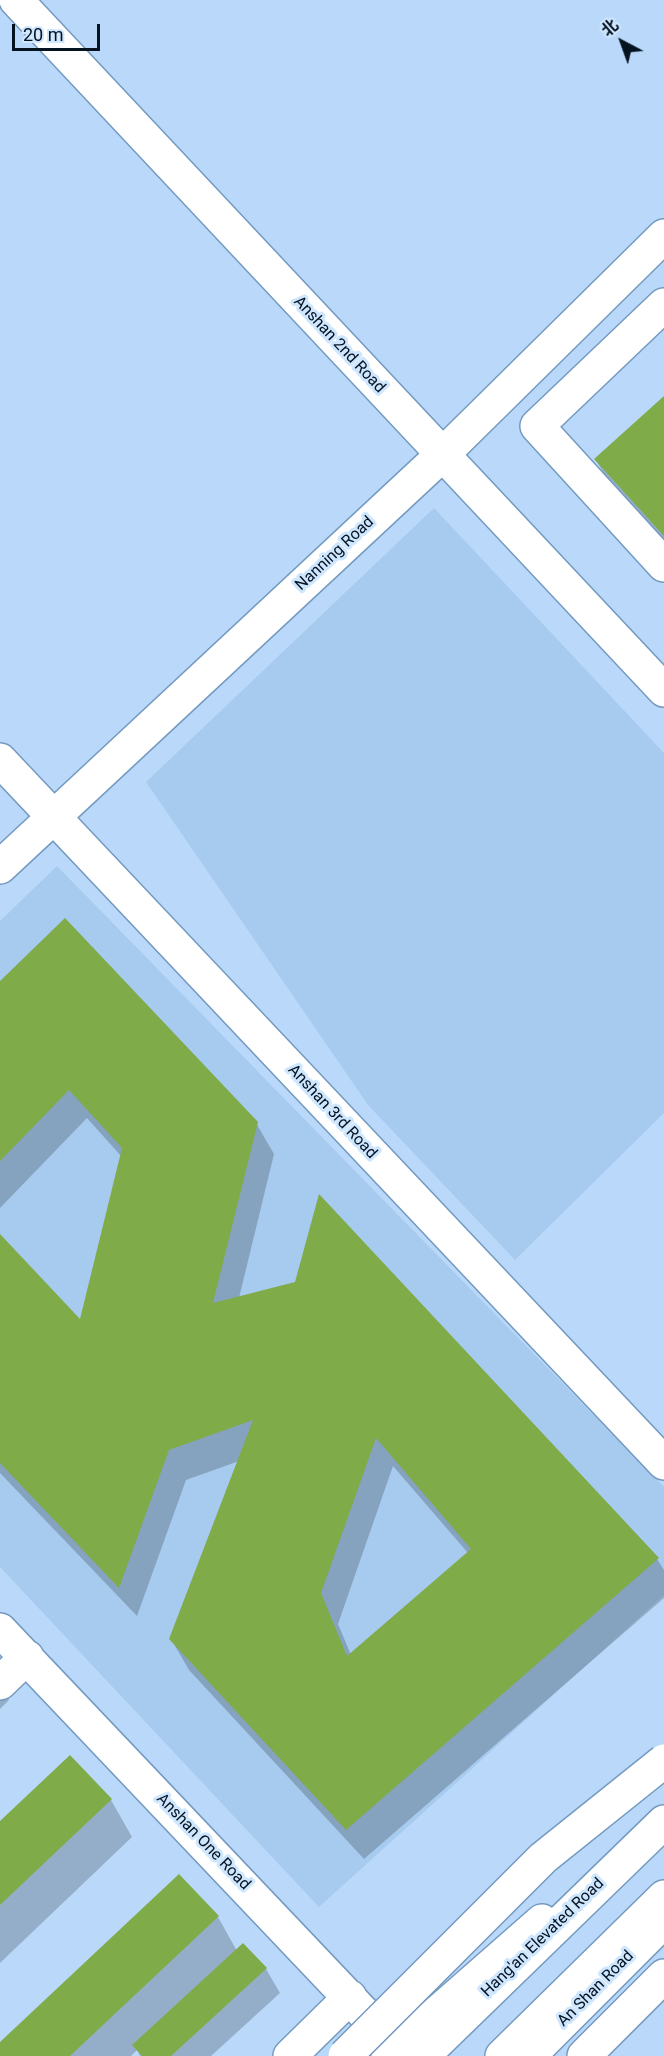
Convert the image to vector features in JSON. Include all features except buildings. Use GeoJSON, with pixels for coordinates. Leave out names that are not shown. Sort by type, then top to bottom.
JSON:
{"type":"FeatureCollection","features":[{"type":"Feature","properties":{"kind":"main road","name":"Anshan 2nd Road"},"geometry":{"type":"LineString","coordinates":[[16,0],[664,690]]}},
{"type":"Feature","properties":{"kind":"main road","name":"Nanning Road"},"geometry":{"type":"LineString","coordinates":[[0,867],[442,455],[661,244]]}},
{"type":"Feature","properties":{"kind":"main road"},"geometry":{"type":"LineString","coordinates":[[664,305],[537,426],[664,565]]}},
{"type":"Feature","properties":{"kind":"main road","name":"Anshan 3rd Road"},"geometry":{"type":"LineString","coordinates":[[0,760],[664,1463]]}},
{"type":"Feature","properties":{"kind":"main road","name":"Anshan One Road"},"geometry":{"type":"LineString","coordinates":[[0,1630],[403,2054]]}},
{"type":"Feature","properties":{"kind":"main road"},"geometry":{"type":"LineString","coordinates":[[0,1683],[27,1658]]}},
{"type":"Feature","properties":{"kind":"main road"},"geometry":{"type":"LineString","coordinates":[[345,2056],[543,1858],[664,1761]]}},
{"type":"Feature","properties":{"kind":"main road"},"geometry":{"type":"LineString","coordinates":[[403,2054],[664,1811]]}},
{"type":"Feature","properties":{"kind":"main road","name":"Hang'an Elevated Road"},"geometry":{"type":"LineString","coordinates":[[403,2054],[664,1821]]}},
{"type":"Feature","properties":{"kind":"main road"},"geometry":{"type":"LineString","coordinates":[[502,2056],[664,1897]]}},
{"type":"Feature","properties":{"kind":"main road","name":"An Shan Road"},"geometry":{"type":"LineString","coordinates":[[528,2056],[664,1921]]}},
{"type":"Feature","properties":{"kind":"main road"},"geometry":{"type":"LineString","coordinates":[[584,2056],[664,1976]]}},
{"type":"Feature","properties":{"kind":"main road"},"geometry":{"type":"LineString","coordinates":[[290,2056],[351,1997]]}},
{"type":"Feature","properties":{"kind":"shaded area"},"geometry":{"type":"Polygon","coordinates":[[[434,508],[664,753],[664,1113],[515,1260],[368,1105],[146,782],[434,508]]]}},
{"type":"Feature","properties":{"kind":"shaded area"},"geometry":{"type":"Polygon","coordinates":[[[57,866],[664,1487],[664,1595],[319,1907],[0,1567],[0,921],[57,866]]]}}]}
